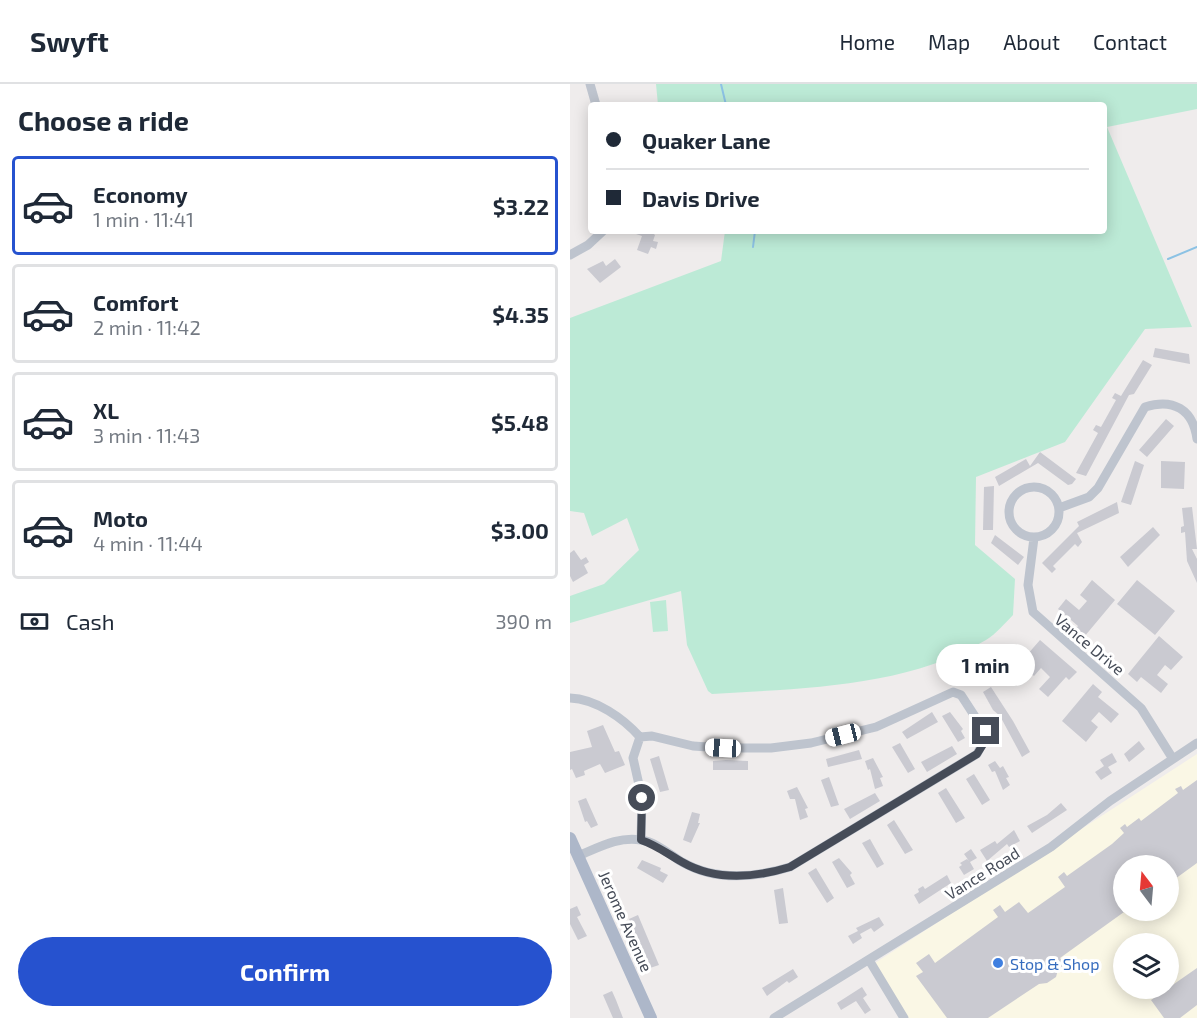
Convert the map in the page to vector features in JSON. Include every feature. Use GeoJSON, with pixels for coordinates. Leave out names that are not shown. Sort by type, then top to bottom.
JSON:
{"type":"FeatureCollection","features":[{"type":"Feature","properties":{"kind":"main road","name":"Jerome Avenue"},"geometry":{"type":"LineString","coordinates":[[570,838],[651,1018]]}},
{"type":"Feature","properties":{"kind":"street"},"geometry":{"type":"LineString","coordinates":[[590,84],[595,102]]}},
{"type":"Feature","properties":{"kind":"street"},"geometry":{"type":"LineString","coordinates":[[570,255],[588,245],[600,234]]}},
{"type":"Feature","properties":{"kind":"street"},"geometry":{"type":"LineString","coordinates":[[1059,508],[1089,498],[1098,488],[1145,407],[1159,402],[1171,404],[1184,411],[1191,419],[1197,439]]}},
{"type":"Feature","properties":{"kind":"street"},"geometry":{"type":"LineString","coordinates":[[1026,488],[1042,489],[1055,498],[1059,508],[1057,522],[1053,528],[1034,538],[1020,533],[1010,521],[1008,513],[1013,498],[1026,488]]}},
{"type":"Feature","properties":{"kind":"street","name":"Vance Drive"},"geometry":{"type":"LineString","coordinates":[[1034,538],[1028,585],[1033,612],[1040,622],[1136,703],[1173,759]]}},
{"type":"Feature","properties":{"kind":"street"},"geometry":{"type":"LineString","coordinates":[[570,698],[587,700],[608,711],[640,737],[652,736],[693,746],[771,748],[811,743],[876,727],[953,692],[962,695],[987,735],[977,754],[783,869],[741,876],[710,873],[641,840],[611,843],[578,856]]}},
{"type":"Feature","properties":{"kind":"street"},"geometry":{"type":"LineString","coordinates":[[640,737],[634,747],[633,758],[642,798],[641,840]]}},
{"type":"Feature","properties":{"kind":"street","name":"Vance Road"},"geometry":{"type":"LineString","coordinates":[[774,1018],[1051,847],[1110,801],[1197,743]]}},
{"type":"Feature","properties":{"kind":"street"},"geometry":{"type":"LineString","coordinates":[[869,960],[904,1018]]}},
{"type":"Feature","properties":{"kind":"shaded area"},"geometry":{"type":"Polygon","coordinates":[[[1197,754],[1197,1018],[908,1018],[875,963],[1197,754]]]}},
{"type":"Feature","properties":{"kind":"green space"},"geometry":{"type":"Polygon","coordinates":[[[656,84],[1197,84],[1197,109],[1107,127],[1107,102],[658,102],[656,84]]]}},
{"type":"Feature","properties":{"kind":"green space"},"geometry":{"type":"Polygon","coordinates":[[[1107,127],[1192,327],[1145,329],[1065,442],[976,477],[975,545],[1015,579],[1013,615],[997,632],[954,656],[888,677],[818,687],[712,694],[708,691],[687,645],[681,591],[570,623],[570,596],[604,584],[639,550],[627,518],[592,536],[584,513],[570,511],[570,318],[721,261],[725,234],[1107,234],[1107,127]]]}},
{"type":"Feature","properties":{"kind":"green space"},"geometry":{"type":"Polygon","coordinates":[[[666,600],[668,631],[653,632],[650,602],[666,600]]]}},
{"type":"Feature","properties":{"kind":"building"},"geometry":{"type":"Polygon","coordinates":[[[636,234],[655,235],[653,241],[658,242],[656,249],[651,247],[648,254],[637,250],[642,236],[636,234]]]}},
{"type":"Feature","properties":{"kind":"building"},"geometry":{"type":"Polygon","coordinates":[[[615,259],[621,267],[600,283],[587,269],[603,261],[606,266],[615,259]]]}},
{"type":"Feature","properties":{"kind":"building"},"geometry":{"type":"Polygon","coordinates":[[[1155,348],[1189,354],[1190,364],[1153,357],[1155,348]]]}},
{"type":"Feature","properties":{"kind":"building"},"geometry":{"type":"Polygon","coordinates":[[[1143,360],[1152,365],[1134,394],[1129,395],[1086,476],[1076,473],[1098,433],[1093,430],[1096,425],[1101,427],[1116,400],[1112,398],[1115,393],[1121,396],[1143,360]]]}},
{"type":"Feature","properties":{"kind":"building"},"geometry":{"type":"Polygon","coordinates":[[[1166,419],[1174,426],[1147,457],[1139,450],[1166,419]]]}},
{"type":"Feature","properties":{"kind":"building"},"geometry":{"type":"Polygon","coordinates":[[[1040,452],[1076,479],[1072,484],[1068,485],[1038,463],[999,486],[995,477],[1026,459],[1030,466],[1040,452]]]}},
{"type":"Feature","properties":{"kind":"building"},"geometry":{"type":"Polygon","coordinates":[[[1135,461],[1144,465],[1131,505],[1121,502],[1135,461]]]}},
{"type":"Feature","properties":{"kind":"building"},"geometry":{"type":"Polygon","coordinates":[[[1161,461],[1185,462],[1184,489],[1161,488],[1161,461]]]}},
{"type":"Feature","properties":{"kind":"building"},"geometry":{"type":"Polygon","coordinates":[[[994,486],[993,530],[983,530],[984,487],[994,486]]]}},
{"type":"Feature","properties":{"kind":"building"},"geometry":{"type":"Polygon","coordinates":[[[1117,502],[1119,513],[1077,533],[1082,542],[1078,547],[1075,544],[1053,566],[1056,569],[1052,573],[1042,563],[1079,526],[1077,522],[1117,502]]]}},
{"type":"Feature","properties":{"kind":"building"},"geometry":{"type":"Polygon","coordinates":[[[1192,507],[1197,549],[1192,549],[1197,559],[1197,583],[1187,561],[1185,532],[1181,533],[1181,527],[1184,526],[1182,508],[1192,507]]]}},
{"type":"Feature","properties":{"kind":"building"},"geometry":{"type":"Polygon","coordinates":[[[1153,527],[1160,535],[1128,567],[1120,557],[1153,527]]]}},
{"type":"Feature","properties":{"kind":"building"},"geometry":{"type":"Polygon","coordinates":[[[995,535],[1024,557],[1018,565],[991,543],[995,535]]]}},
{"type":"Feature","properties":{"kind":"building"},"geometry":{"type":"Polygon","coordinates":[[[574,550],[581,560],[586,557],[589,562],[584,565],[588,573],[573,582],[570,576],[570,553],[574,550]]]}},
{"type":"Feature","properties":{"kind":"building"},"geometry":{"type":"Polygon","coordinates":[[[1092,580],[1115,600],[1084,637],[1075,630],[1078,626],[1058,609],[1066,599],[1079,610],[1087,601],[1080,595],[1092,580]]]}},
{"type":"Feature","properties":{"kind":"building"},"geometry":{"type":"Polygon","coordinates":[[[1137,580],[1175,611],[1155,635],[1117,604],[1137,580]]]}},
{"type":"Feature","properties":{"kind":"building"},"geometry":{"type":"Polygon","coordinates":[[[1159,636],[1183,657],[1171,670],[1165,665],[1157,675],[1168,684],[1161,693],[1141,677],[1137,682],[1128,674],[1159,636]]]}},
{"type":"Feature","properties":{"kind":"building"},"geometry":{"type":"Polygon","coordinates":[[[1040,640],[1077,672],[1069,680],[1066,677],[1048,697],[1039,689],[1050,677],[1041,668],[1034,676],[1020,663],[1040,640]]]}},
{"type":"Feature","properties":{"kind":"building"},"geometry":{"type":"Polygon","coordinates":[[[1093,684],[1102,692],[1098,697],[1119,714],[1111,723],[1099,712],[1091,721],[1098,727],[1086,742],[1062,721],[1093,684]]]}},
{"type":"Feature","properties":{"kind":"building"},"geometry":{"type":"Polygon","coordinates":[[[991,687],[1030,752],[1022,757],[1000,716],[993,710],[983,692],[991,687]]]}},
{"type":"Feature","properties":{"kind":"building"},"geometry":{"type":"Polygon","coordinates":[[[932,712],[938,722],[907,739],[902,732],[932,712]]]}},
{"type":"Feature","properties":{"kind":"building"},"geometry":{"type":"Polygon","coordinates":[[[950,712],[963,729],[961,731],[965,738],[958,742],[942,716],[950,712]]]}},
{"type":"Feature","properties":{"kind":"building"},"geometry":{"type":"Polygon","coordinates":[[[603,725],[615,752],[619,751],[625,765],[605,773],[600,764],[584,771],[585,775],[576,778],[572,769],[570,770],[570,752],[592,747],[587,731],[603,725]]]}},
{"type":"Feature","properties":{"kind":"building"},"geometry":{"type":"Polygon","coordinates":[[[1139,741],[1145,749],[1129,762],[1124,754],[1139,741]]]}},
{"type":"Feature","properties":{"kind":"building"},"geometry":{"type":"Polygon","coordinates":[[[900,743],[915,769],[908,773],[892,747],[900,743]]]}},
{"type":"Feature","properties":{"kind":"building"},"geometry":{"type":"Polygon","coordinates":[[[952,746],[957,754],[927,772],[921,762],[952,746]]]}},
{"type":"Feature","properties":{"kind":"building"},"geometry":{"type":"Polygon","coordinates":[[[859,750],[862,759],[828,767],[826,759],[859,750]]]}},
{"type":"Feature","properties":{"kind":"building"},"geometry":{"type":"Polygon","coordinates":[[[1112,753],[1117,762],[1108,767],[1112,773],[1101,780],[1095,772],[1104,766],[1100,760],[1112,753]]]}},
{"type":"Feature","properties":{"kind":"building"},"geometry":{"type":"Polygon","coordinates":[[[659,756],[669,790],[660,792],[650,759],[659,756]]]}},
{"type":"Feature","properties":{"kind":"building"},"geometry":{"type":"Polygon","coordinates":[[[873,758],[883,777],[880,778],[883,786],[875,789],[870,769],[868,770],[865,761],[873,758]]]}},
{"type":"Feature","properties":{"kind":"building"},"geometry":{"type":"Polygon","coordinates":[[[713,761],[748,761],[748,770],[713,770],[713,761]]]}},
{"type":"Feature","properties":{"kind":"building"},"geometry":{"type":"Polygon","coordinates":[[[995,761],[1000,768],[1003,766],[1009,777],[1006,778],[1010,785],[1003,790],[995,771],[992,772],[988,765],[995,761]]]}},
{"type":"Feature","properties":{"kind":"building"},"geometry":{"type":"Polygon","coordinates":[[[974,774],[990,800],[982,805],[966,779],[974,774]]]}},
{"type":"Feature","properties":{"kind":"building"},"geometry":{"type":"Polygon","coordinates":[[[829,777],[839,805],[831,807],[821,780],[829,777]]]}},
{"type":"Feature","properties":{"kind":"building"},"geometry":{"type":"Polygon","coordinates":[[[1197,780],[1197,863],[1179,876],[1179,855],[1113,855],[1113,920],[1060,958],[1065,965],[1058,970],[1056,977],[1047,983],[1039,984],[988,1018],[947,1018],[916,976],[923,972],[916,963],[929,954],[935,963],[998,917],[993,910],[1000,905],[1005,912],[1019,902],[1028,913],[1065,887],[1058,877],[1064,872],[1067,876],[1112,844],[1124,833],[1120,828],[1125,824],[1127,827],[1139,818],[1141,821],[1178,793],[1175,789],[1181,786],[1183,790],[1197,780]]]}},
{"type":"Feature","properties":{"kind":"building"},"geometry":{"type":"Polygon","coordinates":[[[797,787],[808,808],[805,809],[808,817],[800,820],[795,799],[790,799],[787,791],[797,787]]]}},
{"type":"Feature","properties":{"kind":"building"},"geometry":{"type":"Polygon","coordinates":[[[946,788],[965,818],[956,823],[938,793],[946,788]]]}},
{"type":"Feature","properties":{"kind":"building"},"geometry":{"type":"Polygon","coordinates":[[[875,793],[880,801],[850,819],[844,809],[875,793]]]}},
{"type":"Feature","properties":{"kind":"building"},"geometry":{"type":"Polygon","coordinates":[[[586,798],[598,825],[591,828],[587,821],[585,822],[578,801],[586,798]]]}},
{"type":"Feature","properties":{"kind":"building"},"geometry":{"type":"Polygon","coordinates":[[[1061,803],[1067,810],[1032,833],[1027,826],[1047,815],[1061,803]]]}},
{"type":"Feature","properties":{"kind":"building"},"geometry":{"type":"Polygon","coordinates":[[[692,812],[700,814],[698,823],[700,823],[691,843],[683,840],[692,812]]]}},
{"type":"Feature","properties":{"kind":"building"},"geometry":{"type":"Polygon","coordinates":[[[894,820],[913,850],[905,854],[887,825],[894,820]]]}},
{"type":"Feature","properties":{"kind":"building"},"geometry":{"type":"Polygon","coordinates":[[[1014,830],[1020,841],[1009,847],[1007,844],[987,861],[980,850],[995,841],[997,844],[1014,830]]]}},
{"type":"Feature","properties":{"kind":"building"},"geometry":{"type":"Polygon","coordinates":[[[870,839],[884,864],[877,868],[862,843],[870,839]]]}},
{"type":"Feature","properties":{"kind":"building"},"geometry":{"type":"Polygon","coordinates":[[[971,849],[977,858],[970,862],[974,869],[964,875],[959,867],[962,865],[960,863],[967,859],[969,861],[964,854],[971,849]]]}},
{"type":"Feature","properties":{"kind":"building"},"geometry":{"type":"Polygon","coordinates":[[[839,858],[852,873],[850,875],[855,884],[847,888],[832,862],[839,858]]]}},
{"type":"Feature","properties":{"kind":"building"},"geometry":{"type":"Polygon","coordinates":[[[642,860],[661,868],[660,871],[668,875],[663,883],[637,868],[642,860]]]}},
{"type":"Feature","properties":{"kind":"building"},"geometry":{"type":"Polygon","coordinates":[[[816,868],[834,898],[827,903],[808,873],[816,868]]]}},
{"type":"Feature","properties":{"kind":"building"},"geometry":{"type":"Polygon","coordinates":[[[947,875],[951,883],[919,904],[914,895],[919,892],[918,889],[923,886],[925,889],[947,875]]]}},
{"type":"Feature","properties":{"kind":"building"},"geometry":{"type":"Polygon","coordinates":[[[783,888],[788,923],[779,924],[774,890],[783,888]]]}},
{"type":"Feature","properties":{"kind":"building"},"geometry":{"type":"Polygon","coordinates":[[[577,906],[581,915],[577,917],[587,936],[578,940],[570,924],[570,909],[577,906]]]}},
{"type":"Feature","properties":{"kind":"building"},"geometry":{"type":"Polygon","coordinates":[[[638,915],[659,965],[650,968],[629,919],[638,915]]]}},
{"type":"Feature","properties":{"kind":"building"},"geometry":{"type":"Polygon","coordinates":[[[879,917],[884,925],[874,932],[871,928],[860,934],[862,938],[853,944],[848,936],[858,931],[856,928],[879,917]]]}},
{"type":"Feature","properties":{"kind":"building"},"geometry":{"type":"Polygon","coordinates":[[[1197,968],[1197,1005],[1180,1018],[1164,1018],[1151,1000],[1179,999],[1179,981],[1197,968]]]}},
{"type":"Feature","properties":{"kind":"building"},"geometry":{"type":"Polygon","coordinates":[[[793,969],[798,977],[789,983],[787,981],[767,996],[762,988],[793,969]]]}},
{"type":"Feature","properties":{"kind":"building"},"geometry":{"type":"Polygon","coordinates":[[[862,987],[867,995],[863,998],[871,1010],[865,1014],[856,1001],[841,1010],[837,1003],[862,987]]]}},
{"type":"Feature","properties":{"kind":"building"},"geometry":{"type":"Polygon","coordinates":[[[612,991],[623,1018],[613,1018],[603,995],[612,991]]]}},
{"type":"Feature","properties":{"kind":"waterway"},"geometry":{"type":"LineString","coordinates":[[721,84],[725,102]]}},
{"type":"Feature","properties":{"kind":"waterway"},"geometry":{"type":"LineString","coordinates":[[753,247],[755,234]]}},
{"type":"Feature","properties":{"kind":"waterway"},"geometry":{"type":"LineString","coordinates":[[1168,259],[1197,247]]}},
{"type":"Feature","properties":{"kind":"place","name":"Stop & Shop"},"geometry":{"type":"Point","coordinates":[998,963]}},
{"type":"Feature","properties":{"kind":"route"},"geometry":{"type":"LineString","coordinates":[[642,798],[641,840],[656,845],[698,870],[710,873],[730,876],[777,871],[790,867],[977,754],[987,738],[986,731]]}}]}
